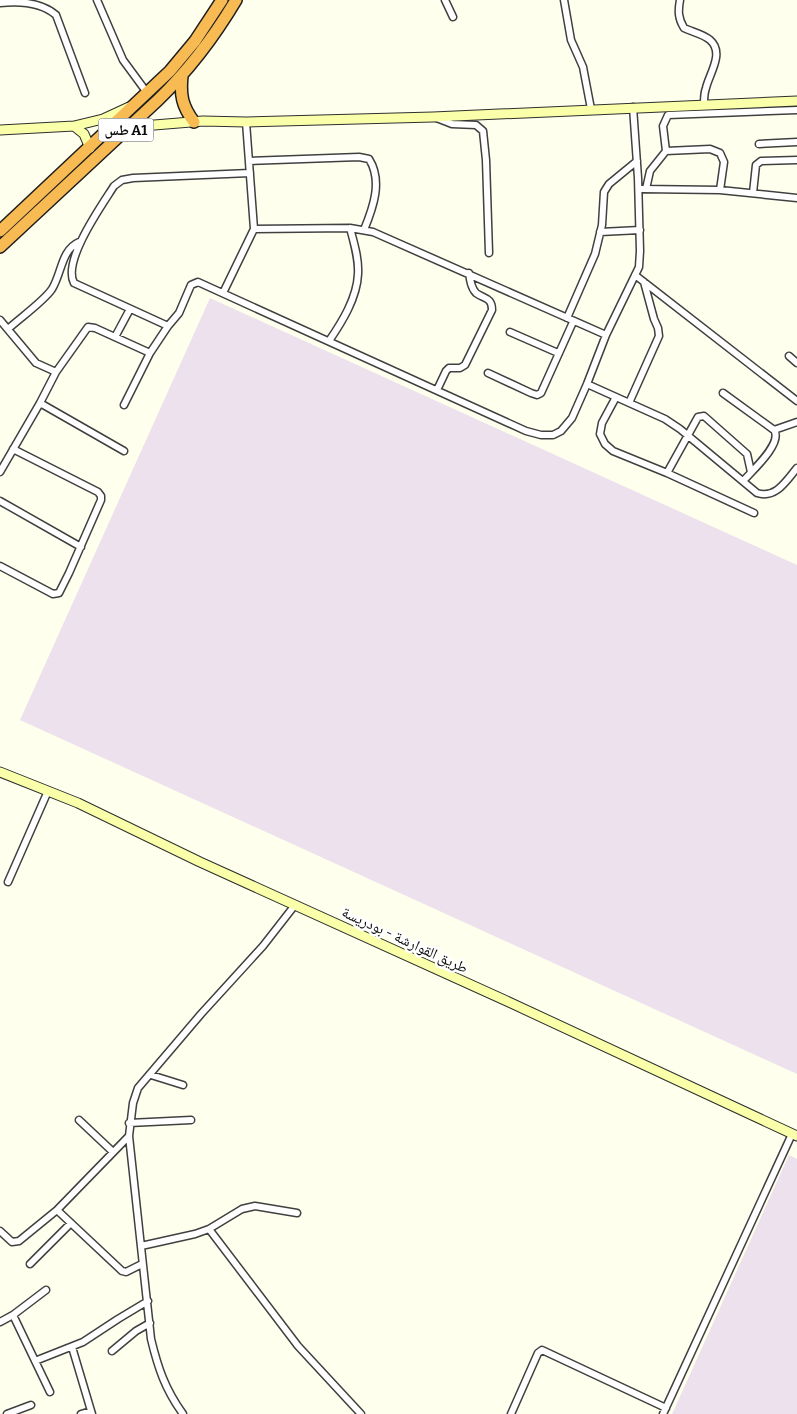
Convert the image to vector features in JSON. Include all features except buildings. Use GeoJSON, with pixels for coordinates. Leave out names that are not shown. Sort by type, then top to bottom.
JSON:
{"type":"FeatureCollection","features":[{"type":"Feature","properties":{"kind":"highway","name":"طس A1"},"geometry":{"type":"LineString","coordinates":[[0,231],[148,94],[195,42],[222,0]]}},
{"type":"Feature","properties":{"kind":"highway","name":"طس A1"},"geometry":{"type":"LineString","coordinates":[[0,247],[130,127],[182,76],[218,31],[236,0]]}},
{"type":"Feature","properties":{"kind":"highway"},"geometry":{"type":"LineString","coordinates":[[182,76],[181,100],[194,122]]}},
{"type":"Feature","properties":{"kind":"main road"},"geometry":{"type":"LineString","coordinates":[[130,127],[194,122],[433,117],[704,104],[762,106],[797,101]]}},
{"type":"Feature","properties":{"kind":"main road"},"geometry":{"type":"LineString","coordinates":[[0,130],[74,126],[103,119],[134,105]]}},
{"type":"Feature","properties":{"kind":"main road"},"geometry":{"type":"LineString","coordinates":[[74,126],[84,134],[90,148]]}},
{"type":"Feature","properties":{"kind":"main road","name":"طريق القوارشة - بودريسة"},"geometry":{"type":"LineString","coordinates":[[0,772],[48,791],[795,1135]]}},
{"type":"Feature","properties":{"kind":"street"},"geometry":{"type":"LineString","coordinates":[[97,0],[123,60],[148,94]]}},
{"type":"Feature","properties":{"kind":"street"},"geometry":{"type":"LineString","coordinates":[[444,0],[453,17]]}},
{"type":"Feature","properties":{"kind":"street"},"geometry":{"type":"LineString","coordinates":[[564,0],[571,40],[583,67],[592,109]]}},
{"type":"Feature","properties":{"kind":"street"},"geometry":{"type":"LineString","coordinates":[[680,0],[678,10],[680,21],[684,28],[705,36],[712,41],[716,52],[715,65],[706,86],[704,104]]}},
{"type":"Feature","properties":{"kind":"street"},"geometry":{"type":"LineString","coordinates":[[0,3],[16,2],[38,5],[49,9],[56,16],[85,94]]}},
{"type":"Feature","properties":{"kind":"street"},"geometry":{"type":"LineString","coordinates":[[646,189],[650,171],[666,151],[663,126],[668,115],[762,106],[797,110]]}},
{"type":"Feature","properties":{"kind":"street"},"geometry":{"type":"LineString","coordinates":[[124,405],[150,353],[178,313],[193,283],[198,282],[526,431],[547,436],[554,435],[566,426],[572,418],[606,335],[636,275],[640,259],[637,160],[633,107]]}},
{"type":"Feature","properties":{"kind":"street"},"geometry":{"type":"LineString","coordinates":[[433,117],[447,124],[476,124],[483,131],[486,160],[489,253]]}},
{"type":"Feature","properties":{"kind":"street"},"geometry":{"type":"LineString","coordinates":[[223,294],[254,229],[246,122]]}},
{"type":"Feature","properties":{"kind":"street"},"geometry":{"type":"LineString","coordinates":[[759,144],[797,142]]}},
{"type":"Feature","properties":{"kind":"street"},"geometry":{"type":"LineString","coordinates":[[666,151],[710,149],[720,153],[724,162],[720,190]]}},
{"type":"Feature","properties":{"kind":"street"},"geometry":{"type":"LineString","coordinates":[[249,161],[369,159],[375,169],[375,194],[372,211],[364,230]]}},
{"type":"Feature","properties":{"kind":"street"},"geometry":{"type":"LineString","coordinates":[[488,373],[531,393],[537,395],[541,393],[595,254],[600,232],[604,192],[609,184],[637,160]]}},
{"type":"Feature","properties":{"kind":"street"},"geometry":{"type":"LineString","coordinates":[[753,193],[756,165],[762,161],[797,160]]}},
{"type":"Feature","properties":{"kind":"street"},"geometry":{"type":"LineString","coordinates":[[168,326],[74,282],[72,274],[79,242],[114,186],[122,180],[250,173]]}},
{"type":"Feature","properties":{"kind":"street"},"geometry":{"type":"LineString","coordinates":[[638,189],[720,190],[797,198]]}},
{"type":"Feature","properties":{"kind":"street"},"geometry":{"type":"LineString","coordinates":[[254,229],[350,228],[364,230],[390,238],[606,335]]}},
{"type":"Feature","properties":{"kind":"street"},"geometry":{"type":"LineString","coordinates":[[329,341],[345,315],[357,285],[358,264],[350,228]]}},
{"type":"Feature","properties":{"kind":"street"},"geometry":{"type":"LineString","coordinates":[[600,232],[640,230]]}},
{"type":"Feature","properties":{"kind":"street"},"geometry":{"type":"LineString","coordinates":[[8,329],[49,292],[67,252],[79,242]]}},
{"type":"Feature","properties":{"kind":"street"},"geometry":{"type":"LineString","coordinates":[[437,390],[449,368],[460,368],[465,365],[492,310],[489,298],[477,294],[472,288],[469,273]]}},
{"type":"Feature","properties":{"kind":"street"},"geometry":{"type":"LineString","coordinates":[[636,275],[797,402]]}},
{"type":"Feature","properties":{"kind":"street"},"geometry":{"type":"LineString","coordinates":[[629,403],[658,336],[658,328],[644,282]]}},
{"type":"Feature","properties":{"kind":"street"},"geometry":{"type":"LineString","coordinates":[[115,337],[130,309]]}},
{"type":"Feature","properties":{"kind":"street"},"geometry":{"type":"LineString","coordinates":[[0,320],[36,363],[56,372]]}},
{"type":"Feature","properties":{"kind":"street"},"geometry":{"type":"LineString","coordinates":[[0,472],[56,372],[88,327],[95,328],[150,353]]}},
{"type":"Feature","properties":{"kind":"street"},"geometry":{"type":"LineString","coordinates":[[510,332],[558,353]]}},
{"type":"Feature","properties":{"kind":"street"},"geometry":{"type":"LineString","coordinates":[[789,356],[797,363]]}},
{"type":"Feature","properties":{"kind":"street"},"geometry":{"type":"LineString","coordinates":[[587,384],[664,419],[757,493],[768,495],[776,492],[797,468]]}},
{"type":"Feature","properties":{"kind":"street"},"geometry":{"type":"LineString","coordinates":[[723,393],[777,434],[772,448],[743,481]]}},
{"type":"Feature","properties":{"kind":"street"},"geometry":{"type":"LineString","coordinates":[[616,397],[602,423],[600,434],[605,444],[613,451],[667,473],[754,513]]}},
{"type":"Feature","properties":{"kind":"street"},"geometry":{"type":"LineString","coordinates":[[40,403],[124,451]]}},
{"type":"Feature","properties":{"kind":"street"},"geometry":{"type":"LineString","coordinates":[[667,473],[695,421],[698,417],[704,416],[747,454],[751,472]]}},
{"type":"Feature","properties":{"kind":"street"},"geometry":{"type":"LineString","coordinates":[[774,430],[797,422]]}},
{"type":"Feature","properties":{"kind":"street"},"geometry":{"type":"LineString","coordinates":[[0,566],[53,594],[61,591],[101,500],[98,492],[13,449]]}},
{"type":"Feature","properties":{"kind":"street"},"geometry":{"type":"LineString","coordinates":[[0,502],[81,547]]}},
{"type":"Feature","properties":{"kind":"street"},"geometry":{"type":"LineString","coordinates":[[8,882],[48,791]]}},
{"type":"Feature","properties":{"kind":"street"},"geometry":{"type":"LineString","coordinates":[[183,1414],[167,1389],[158,1370],[151,1339],[129,1136],[132,1103],[138,1088],[201,1014],[263,946],[295,905]]}},
{"type":"Feature","properties":{"kind":"street"},"geometry":{"type":"LineString","coordinates":[[151,1075],[183,1085]]}},
{"type":"Feature","properties":{"kind":"street"},"geometry":{"type":"LineString","coordinates":[[79,1120],[113,1152]]}},
{"type":"Feature","properties":{"kind":"street"},"geometry":{"type":"LineString","coordinates":[[130,1123],[191,1120]]}},
{"type":"Feature","properties":{"kind":"street"},"geometry":{"type":"LineString","coordinates":[[511,1414],[538,1353],[542,1350],[665,1411],[795,1135]]}},
{"type":"Feature","properties":{"kind":"street"},"geometry":{"type":"LineString","coordinates":[[0,1231],[12,1242],[17,1242],[57,1210],[129,1136]]}},
{"type":"Feature","properties":{"kind":"street"},"geometry":{"type":"LineString","coordinates":[[141,1246],[195,1234],[209,1229],[242,1210],[255,1206],[297,1213]]}},
{"type":"Feature","properties":{"kind":"street"},"geometry":{"type":"LineString","coordinates":[[57,1210],[122,1271],[126,1272],[142,1264]]}},
{"type":"Feature","properties":{"kind":"street"},"geometry":{"type":"LineString","coordinates":[[30,1264],[71,1224]]}},
{"type":"Feature","properties":{"kind":"street"},"geometry":{"type":"LineString","coordinates":[[209,1229],[298,1346],[361,1414]]}},
{"type":"Feature","properties":{"kind":"street"},"geometry":{"type":"LineString","coordinates":[[0,1322],[13,1316],[46,1290]]}},
{"type":"Feature","properties":{"kind":"street"},"geometry":{"type":"LineString","coordinates":[[35,1361],[89,1338],[148,1301]]}},
{"type":"Feature","properties":{"kind":"street"},"geometry":{"type":"LineString","coordinates":[[13,1316],[50,1392]]}},
{"type":"Feature","properties":{"kind":"street"},"geometry":{"type":"LineString","coordinates":[[112,1351],[136,1331],[150,1324]]}},
{"type":"Feature","properties":{"kind":"street"},"geometry":{"type":"LineString","coordinates":[[72,1346],[92,1412],[82,1414]]}},
{"type":"Feature","properties":{"kind":"street"},"geometry":{"type":"LineString","coordinates":[[7,1414],[31,1405]]}},
{"type":"Feature","properties":{"kind":"shaded area"},"geometry":{"type":"Polygon","coordinates":[[[210,298],[797,565],[797,1074],[20,720],[210,298]]]}},
{"type":"Feature","properties":{"kind":"shaded area"},"geometry":{"type":"Polygon","coordinates":[[[789,1155],[797,1159],[797,1414],[672,1414],[789,1155]]]}}]}
